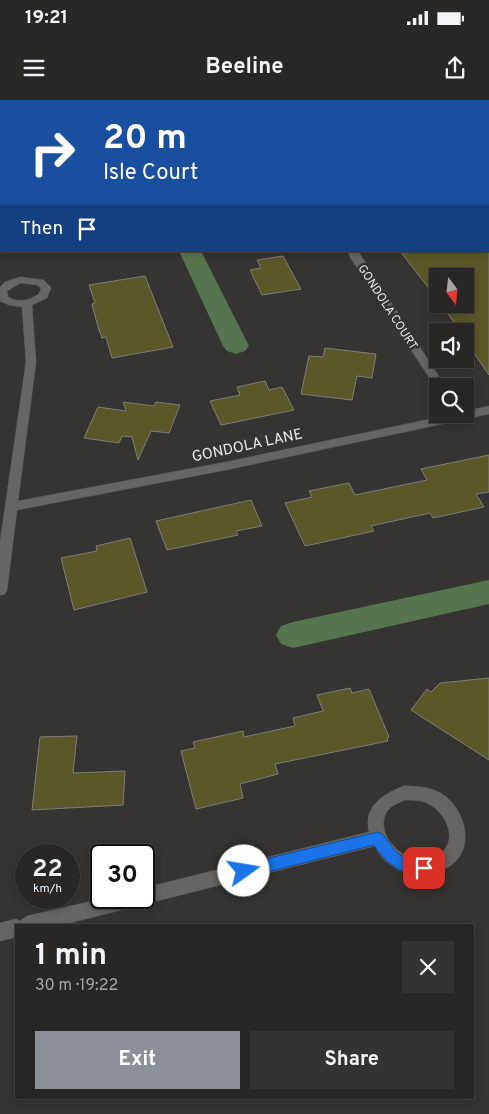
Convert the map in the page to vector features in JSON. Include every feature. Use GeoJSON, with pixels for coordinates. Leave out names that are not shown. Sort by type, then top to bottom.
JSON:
{"type":"FeatureCollection","features":[{"type":"Feature","properties":{"kind":"street","name":"GONDOLA COURT"},"geometry":{"type":"LineString","coordinates":[[354,252],[355,257],[435,378]]}},
{"type":"Feature","properties":{"kind":"street"},"geometry":{"type":"LineString","coordinates":[[0,590],[30,362],[31,340],[27,304]]}},
{"type":"Feature","properties":{"kind":"street","name":"GONDOLA LANE"},"geometry":{"type":"LineString","coordinates":[[474,412],[489,410]]}},
{"type":"Feature","properties":{"kind":"street","name":"GONDOLA LANE"},"geometry":{"type":"LineString","coordinates":[[11,507],[226,466],[429,422]]}},
{"type":"Feature","properties":{"kind":"street"},"geometry":{"type":"LineString","coordinates":[[404,793],[429,796],[440,802],[453,816],[458,835],[456,847],[448,858],[437,865],[424,868],[408,866],[395,860],[384,850],[378,838],[375,826],[378,814],[384,804],[404,793]]}},
{"type":"Feature","properties":{"kind":"street"},"geometry":{"type":"LineString","coordinates":[[155,893],[378,838]]}},
{"type":"Feature","properties":{"kind":"street"},"geometry":{"type":"LineString","coordinates":[[31,924],[93,909]]}},
{"type":"Feature","properties":{"kind":"street"},"geometry":{"type":"LineString","coordinates":[[0,932],[15,928]]}},
{"type":"Feature","properties":{"kind":"building"},"geometry":{"type":"Polygon","coordinates":[[[401,252],[489,252],[489,375],[474,353],[474,323],[455,323],[447,313],[474,313],[474,268],[429,268],[429,288],[401,252]]]}},
{"type":"Feature","properties":{"kind":"building"},"geometry":{"type":"Polygon","coordinates":[[[283,256],[301,289],[262,295],[250,270],[261,268],[257,260],[283,256]]]}},
{"type":"Feature","properties":{"kind":"building"},"geometry":{"type":"Polygon","coordinates":[[[145,276],[173,347],[112,358],[106,337],[102,338],[98,327],[92,304],[95,303],[89,285],[145,276]]]}},
{"type":"Feature","properties":{"kind":"building"},"geometry":{"type":"Polygon","coordinates":[[[325,348],[376,354],[372,378],[357,376],[352,400],[301,394],[309,356],[323,357],[325,348]]]}},
{"type":"Feature","properties":{"kind":"building"},"geometry":{"type":"Polygon","coordinates":[[[265,381],[269,390],[282,387],[294,410],[221,425],[210,401],[240,395],[237,387],[265,381]]]}},
{"type":"Feature","properties":{"kind":"building"},"geometry":{"type":"Polygon","coordinates":[[[123,402],[154,406],[156,402],[180,405],[169,433],[151,431],[138,460],[132,437],[122,436],[119,443],[84,438],[98,407],[126,411],[123,402]]]}},
{"type":"Feature","properties":{"kind":"building"},"geometry":{"type":"Polygon","coordinates":[[[489,455],[489,492],[476,494],[484,507],[433,518],[430,513],[371,526],[374,531],[305,546],[285,503],[312,497],[309,491],[349,483],[355,495],[427,480],[421,469],[489,455]]]}},
{"type":"Feature","properties":{"kind":"building"},"geometry":{"type":"Polygon","coordinates":[[[251,500],[262,526],[236,531],[238,535],[167,550],[156,521],[251,500]]]}},
{"type":"Feature","properties":{"kind":"building"},"geometry":{"type":"Polygon","coordinates":[[[130,538],[147,592],[74,610],[61,558],[97,551],[96,546],[130,538]]]}},
{"type":"Feature","properties":{"kind":"building"},"geometry":{"type":"Polygon","coordinates":[[[489,678],[489,760],[411,710],[427,689],[431,692],[440,683],[489,678]]]}},
{"type":"Feature","properties":{"kind":"building"},"geometry":{"type":"Polygon","coordinates":[[[350,688],[352,693],[369,689],[389,737],[387,738],[388,741],[275,764],[278,774],[240,784],[243,798],[196,809],[181,751],[195,748],[193,742],[243,731],[244,737],[295,726],[293,718],[323,711],[317,695],[350,688]]]}},
{"type":"Feature","properties":{"kind":"building"},"geometry":{"type":"Polygon","coordinates":[[[77,736],[73,773],[125,771],[123,805],[32,810],[40,737],[77,736]]]}},
{"type":"Feature","properties":{"kind":"waterway"},"geometry":{"type":"LineString","coordinates":[[190,252],[236,346]]}},
{"type":"Feature","properties":{"kind":"waterway"},"geometry":{"type":"LineString","coordinates":[[293,635],[489,592]]}},
{"type":"Feature","properties":{"kind":"route"},"geometry":{"type":"LineString","coordinates":[[244,871],[378,838],[384,850],[395,860],[408,866],[424,868]]}}]}
